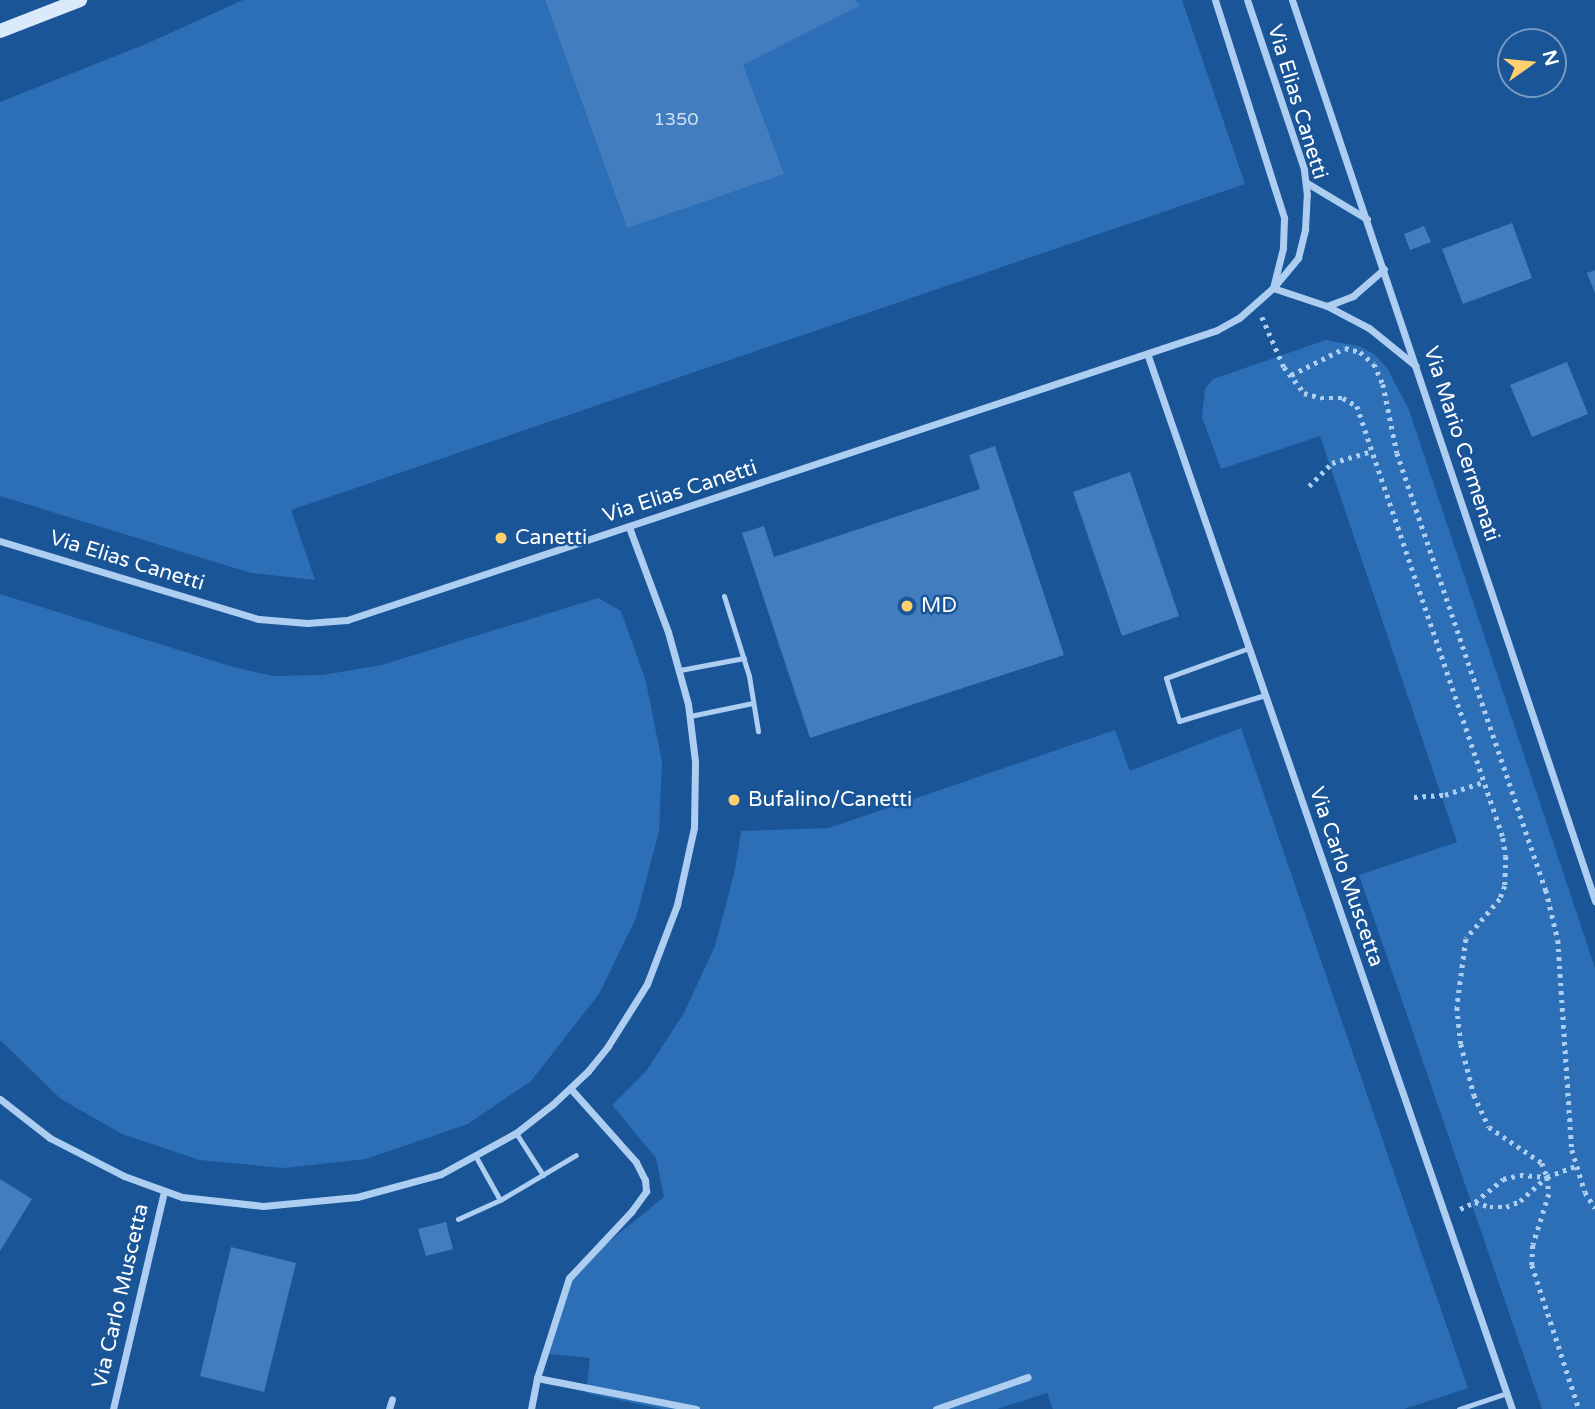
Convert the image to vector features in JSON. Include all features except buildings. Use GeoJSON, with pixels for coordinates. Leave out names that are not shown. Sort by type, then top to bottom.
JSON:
{"type":"FeatureCollection","features":[{"type":"Feature","properties":{"kind":"street"},"geometry":{"type":"LineString","coordinates":[[0,31],[80,0]]}},
{"type":"Feature","properties":{"kind":"street"},"geometry":{"type":"LineString","coordinates":[[1215,0],[1284,218],[1283,248],[1273,288],[1327,306],[1369,328],[1417,367]]}},
{"type":"Feature","properties":{"kind":"street","name":"Via Elias Canetti"},"geometry":{"type":"LineString","coordinates":[[0,541],[259,619],[328,622],[380,611],[1147,356],[1217,330],[1273,288],[1298,258],[1306,229],[1307,183],[1247,0]]}},
{"type":"Feature","properties":{"kind":"street","name":"Via Mario Cermenati"},"geometry":{"type":"LineString","coordinates":[[1292,0],[1368,219],[1595,901]]}},
{"type":"Feature","properties":{"kind":"street"},"geometry":{"type":"LineString","coordinates":[[1307,183],[1368,219]]}},
{"type":"Feature","properties":{"kind":"street"},"geometry":{"type":"LineString","coordinates":[[1327,306],[1353,296],[1384,269]]}},
{"type":"Feature","properties":{"kind":"street","name":"Via Carlo Muscetta"},"geometry":{"type":"LineString","coordinates":[[1147,356],[1512,1409]]}},
{"type":"Feature","properties":{"kind":"street"},"geometry":{"type":"LineString","coordinates":[[0,1098],[37,1129],[72,1150],[163,1192],[252,1206],[324,1202],[420,1181],[476,1157],[516,1133],[570,1088],[608,1046],[653,972],[677,905],[692,843],[696,807],[690,716],[680,670],[629,527]]}},
{"type":"Feature","properties":{"kind":"street"},"geometry":{"type":"LineString","coordinates":[[531,1409],[537,1378],[569,1278],[631,1212],[646,1191],[645,1180],[636,1161],[570,1088]]}},
{"type":"Feature","properties":{"kind":"street","name":"Via Carlo Muscetta"},"geometry":{"type":"LineString","coordinates":[[113,1409],[163,1192]]}},
{"type":"Feature","properties":{"kind":"street"},"geometry":{"type":"LineString","coordinates":[[936,1409],[1028,1377]]}},
{"type":"Feature","properties":{"kind":"street"},"geometry":{"type":"LineString","coordinates":[[537,1378],[696,1409]]}},
{"type":"Feature","properties":{"kind":"street"},"geometry":{"type":"LineString","coordinates":[[389,1409],[391,1399]]}},
{"type":"Feature","properties":{"kind":"lane"},"geometry":{"type":"LineString","coordinates":[[724,596],[744,658],[758,731]]}},
{"type":"Feature","properties":{"kind":"lane"},"geometry":{"type":"LineString","coordinates":[[1249,648],[1166,678],[1179,721],[1265,695]]}},
{"type":"Feature","properties":{"kind":"lane"},"geometry":{"type":"LineString","coordinates":[[680,670],[744,658]]}},
{"type":"Feature","properties":{"kind":"lane"},"geometry":{"type":"LineString","coordinates":[[690,716],[753,703]]}},
{"type":"Feature","properties":{"kind":"lane"},"geometry":{"type":"LineString","coordinates":[[516,1133],[543,1175]]}},
{"type":"Feature","properties":{"kind":"lane"},"geometry":{"type":"LineString","coordinates":[[458,1219],[500,1200],[576,1155]]}},
{"type":"Feature","properties":{"kind":"lane"},"geometry":{"type":"LineString","coordinates":[[476,1157],[500,1200]]}},
{"type":"Feature","properties":{"kind":"lane"},"geometry":{"type":"LineString","coordinates":[[1459,1409],[1507,1393]]}},
{"type":"Feature","properties":{"kind":"path"},"geometry":{"type":"LineString","coordinates":[[1256,303],[1291,375],[1304,393],[1321,398],[1343,398],[1357,406],[1387,504],[1503,838],[1506,856],[1505,886],[1500,899],[1466,939],[1457,1007],[1461,1044],[1474,1095],[1489,1127],[1542,1163],[1549,1195],[1533,1245],[1532,1265],[1579,1409]]}},
{"type":"Feature","properties":{"kind":"path"},"geometry":{"type":"LineString","coordinates":[[1291,375],[1345,348],[1360,352],[1374,364],[1383,384],[1396,453],[1546,890],[1558,940],[1570,1123],[1576,1166],[1585,1192],[1595,1208]]}},
{"type":"Feature","properties":{"kind":"path"},"geometry":{"type":"LineString","coordinates":[[1309,486],[1332,463],[1372,451]]}},
{"type":"Feature","properties":{"kind":"path"},"geometry":{"type":"LineString","coordinates":[[1414,797],[1445,795],[1483,782]]}},
{"type":"Feature","properties":{"kind":"path"},"geometry":{"type":"LineString","coordinates":[[1475,1202],[1490,1208],[1506,1207],[1520,1201],[1546,1177],[1576,1166]]}},
{"type":"Feature","properties":{"kind":"path"},"geometry":{"type":"LineString","coordinates":[[1445,1215],[1475,1202],[1503,1179],[1520,1175],[1546,1177]]}},
{"type":"Feature","properties":{"kind":"shaded area"},"geometry":{"type":"Polygon","coordinates":[[[243,0],[545,0],[627,228],[743,65],[858,5],[856,0],[1182,0],[1245,184],[291,510],[315,580],[251,573],[0,496],[0,102],[146,44],[243,0]]]}},
{"type":"Feature","properties":{"kind":"shaded area"},"geometry":{"type":"Polygon","coordinates":[[[1326,340],[1359,346],[1374,354],[1387,368],[1409,410],[1595,968],[1595,1409],[1542,1409],[1359,875],[1457,842],[1320,436],[1221,469],[1202,417],[1205,389],[1213,379],[1326,340]]]}},
{"type":"Feature","properties":{"kind":"shaded area"},"geometry":{"type":"Polygon","coordinates":[[[0,594],[233,667],[273,676],[323,675],[382,665],[598,598],[621,611],[646,682],[662,762],[659,831],[636,918],[599,994],[531,1081],[468,1124],[366,1159],[284,1168],[199,1160],[122,1134],[61,1099],[0,1040],[0,594]]]}},
{"type":"Feature","properties":{"kind":"shaded area"},"geometry":{"type":"Polygon","coordinates":[[[1241,728],[1468,1388],[1404,1409],[1053,1409],[1047,1393],[997,1409],[662,1409],[586,1393],[590,1358],[548,1354],[574,1270],[664,1197],[656,1158],[612,1105],[647,1070],[684,1013],[715,946],[735,870],[741,831],[829,828],[1115,730],[1130,771],[1241,728]]]}},
{"type":"Feature","properties":{"kind":"place","name":"Canetti"},"geometry":{"type":"Point","coordinates":[501,538]}},
{"type":"Feature","properties":{"kind":"place","name":"MD"},"geometry":{"type":"Point","coordinates":[907,606]}},
{"type":"Feature","properties":{"kind":"place","name":"Bufalino/Canetti"},"geometry":{"type":"Point","coordinates":[734,800]}}]}
